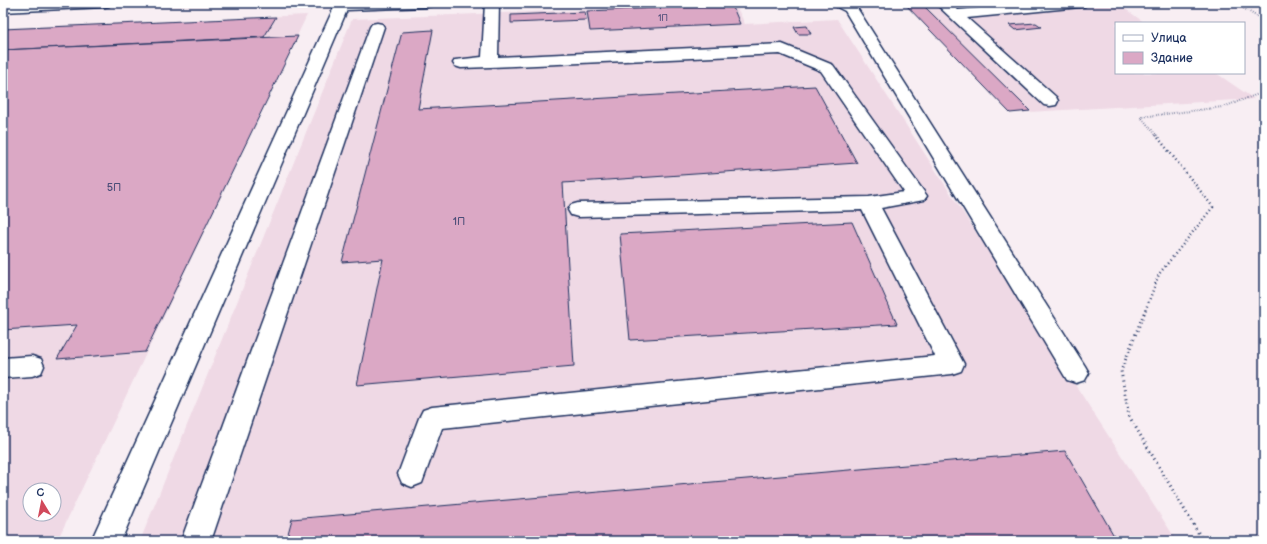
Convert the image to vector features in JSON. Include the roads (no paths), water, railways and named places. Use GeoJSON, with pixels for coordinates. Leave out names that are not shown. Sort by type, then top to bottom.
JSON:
{"type":"FeatureCollection","features":[{"type":"Feature","properties":{"kind":"lane"},"geometry":{"type":"LineString","coordinates":[[3,8],[24,5],[104,3]]}},
{"type":"Feature","properties":{"kind":"lane"},"geometry":{"type":"LineString","coordinates":[[106,541],[343,5],[426,3]]}},
{"type":"Feature","properties":{"kind":"lane"},"geometry":{"type":"LineString","coordinates":[[490,62],[492,3]]}},
{"type":"Feature","properties":{"kind":"lane"},"geometry":{"type":"LineString","coordinates":[[840,3],[850,8],[1076,373]]}},
{"type":"Feature","properties":{"kind":"lane"},"geometry":{"type":"LineString","coordinates":[[942,3],[1050,101]]}},
{"type":"Feature","properties":{"kind":"lane"},"geometry":{"type":"LineString","coordinates":[[955,15],[1080,3]]}},
{"type":"Feature","properties":{"kind":"lane"},"geometry":{"type":"LineString","coordinates":[[196,541],[376,27]]}},
{"type":"Feature","properties":{"kind":"lane"},"geometry":{"type":"LineString","coordinates":[[461,63],[782,49],[828,68],[917,196],[870,203],[578,210]]}},
{"type":"Feature","properties":{"kind":"lane"},"geometry":{"type":"LineString","coordinates":[[412,474],[432,418],[952,364],[870,203]]}},
{"type":"Feature","properties":{"kind":"lane"},"geometry":{"type":"LineString","coordinates":[[3,368],[32,366]]}}]}
